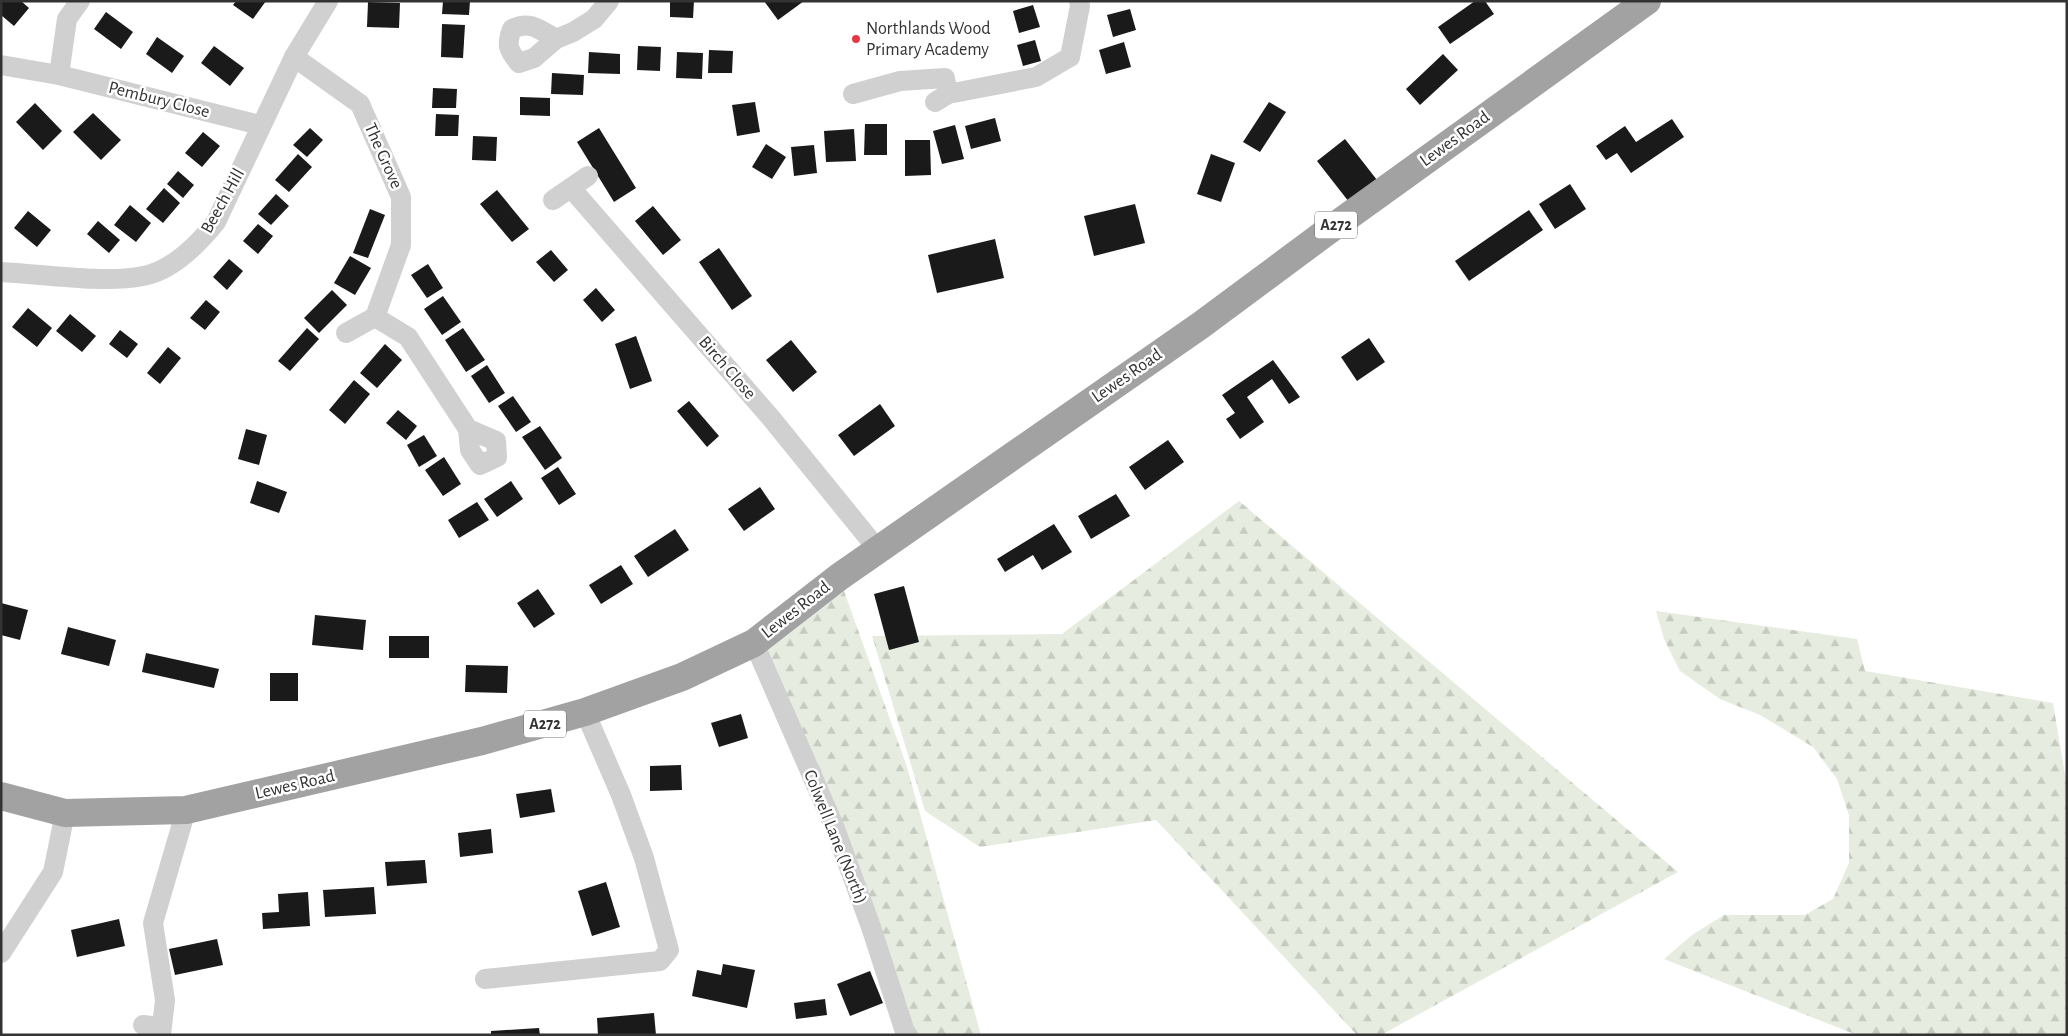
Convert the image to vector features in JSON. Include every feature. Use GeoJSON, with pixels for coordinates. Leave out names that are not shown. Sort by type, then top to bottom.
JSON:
{"type":"FeatureCollection","features":[{"type":"Feature","properties":{"kind":"highway","name":"Lewes Road"},"geometry":{"type":"LineString","coordinates":[[1,796],[65,813],[186,810],[482,742],[585,712],[682,677],[754,643],[838,578],[1201,325],[1325,233],[1647,1]]}},
{"type":"Feature","properties":{"kind":"street"},"geometry":{"type":"LineString","coordinates":[[59,75],[67,19],[80,1]]}},
{"type":"Feature","properties":{"kind":"street","name":"Beech Hill"},"geometry":{"type":"LineString","coordinates":[[1,272],[107,279],[145,276],[168,266],[186,254],[216,222],[260,125],[294,57],[328,1]]}},
{"type":"Feature","properties":{"kind":"street"},"geometry":{"type":"LineString","coordinates":[[556,39],[573,32],[594,19],[609,1]]}},
{"type":"Feature","properties":{"kind":"street"},"geometry":{"type":"LineString","coordinates":[[853,94],[900,82],[945,78],[942,98],[1036,77],[1070,57],[1080,1]]}},
{"type":"Feature","properties":{"kind":"street","name":"The Grove"},"geometry":{"type":"LineString","coordinates":[[294,57],[360,104],[401,197],[401,244],[375,317]]}},
{"type":"Feature","properties":{"kind":"street","name":"Pembury Close"},"geometry":{"type":"LineString","coordinates":[[1,65],[59,75],[260,125]]}},
{"type":"Feature","properties":{"kind":"street"},"geometry":{"type":"LineString","coordinates":[[553,200],[588,176]]}},
{"type":"Feature","properties":{"kind":"street","name":"Birch Close"},"geometry":{"type":"LineString","coordinates":[[571,188],[771,418],[879,551]]}},
{"type":"Feature","properties":{"kind":"street"},"geometry":{"type":"LineString","coordinates":[[346,333],[375,317],[408,337],[468,429]]}},
{"type":"Feature","properties":{"kind":"street","name":"Colwell Lane (North)"},"geometry":{"type":"LineString","coordinates":[[754,643],[834,826],[871,927],[906,1035]]}},
{"type":"Feature","properties":{"kind":"street"},"geometry":{"type":"LineString","coordinates":[[485,979],[660,960],[669,950],[644,858],[622,795],[585,712]]}},
{"type":"Feature","properties":{"kind":"street"},"geometry":{"type":"LineString","coordinates":[[155,1029],[164,1000],[153,923],[186,810]]}},
{"type":"Feature","properties":{"kind":"street"},"geometry":{"type":"LineString","coordinates":[[1,953],[53,872],[65,813]]}},
{"type":"Feature","properties":{"kind":"green space"},"geometry":{"type":"Polygon","coordinates":[[[1239,501],[1678,872],[1381,1035],[1357,1035],[1156,820],[980,847],[925,811],[872,636],[1062,634],[1239,501]]]}},
{"type":"Feature","properties":{"kind":"green space"},"geometry":{"type":"Polygon","coordinates":[[[839,577],[907,767],[981,1035],[910,1035],[754,643],[839,577]]]}},
{"type":"Feature","properties":{"kind":"green space"},"geometry":{"type":"Polygon","coordinates":[[[1656,611],[1857,639],[1865,671],[2053,703],[2067,787],[2067,1035],[1857,1035],[1664,959],[1692,935],[1724,915],[1805,915],[1833,899],[1849,863],[1849,815],[1837,779],[1813,747],[1760,715],[1720,699],[1680,671],[1664,639],[1656,611]]]}},
{"type":"Feature","properties":{"kind":"building"},"geometry":{"type":"Polygon","coordinates":[[[1,1],[21,1],[29,8],[14,26],[1,15],[1,1]]]}},
{"type":"Feature","properties":{"kind":"building"},"geometry":{"type":"Polygon","coordinates":[[[236,1],[266,1],[253,19],[233,5],[236,1]]]}},
{"type":"Feature","properties":{"kind":"building"},"geometry":{"type":"Polygon","coordinates":[[[443,1],[470,1],[469,15],[442,14],[443,1]]]}},
{"type":"Feature","properties":{"kind":"building"},"geometry":{"type":"Polygon","coordinates":[[[670,1],[694,1],[693,18],[670,17],[670,1]]]}},
{"type":"Feature","properties":{"kind":"building"},"geometry":{"type":"Polygon","coordinates":[[[764,1],[804,1],[778,20],[764,1]]]}},
{"type":"Feature","properties":{"kind":"building"},"geometry":{"type":"Polygon","coordinates":[[[1475,1],[1485,1],[1494,14],[1450,44],[1438,27],[1475,1]]]}},
{"type":"Feature","properties":{"kind":"building"},"geometry":{"type":"Polygon","coordinates":[[[368,2],[400,3],[399,28],[367,27],[368,2]]]}},
{"type":"Feature","properties":{"kind":"building"},"geometry":{"type":"Polygon","coordinates":[[[1033,5],[1040,27],[1019,33],[1013,11],[1033,5]]]}},
{"type":"Feature","properties":{"kind":"building"},"geometry":{"type":"Polygon","coordinates":[[[1130,9],[1136,30],[1113,37],[1107,15],[1130,9]]]}},
{"type":"Feature","properties":{"kind":"building"},"geometry":{"type":"Polygon","coordinates":[[[106,12],[133,32],[121,49],[94,29],[106,12]]]}},
{"type":"Feature","properties":{"kind":"building"},"geometry":{"type":"Polygon","coordinates":[[[442,24],[465,25],[463,58],[441,57],[442,24]]]}},
{"type":"Feature","properties":{"kind":"building"},"geometry":{"type":"Polygon","coordinates":[[[157,37],[184,56],[172,73],[146,54],[157,37]]]}},
{"type":"Feature","properties":{"kind":"building"},"geometry":{"type":"Polygon","coordinates":[[[1035,40],[1041,61],[1023,66],[1017,45],[1035,40]]]}},
{"type":"Feature","properties":{"kind":"building"},"geometry":{"type":"Polygon","coordinates":[[[1124,42],[1131,67],[1106,74],[1099,50],[1124,42]]]}},
{"type":"Feature","properties":{"kind":"building"},"geometry":{"type":"Polygon","coordinates":[[[214,46],[244,68],[230,86],[201,63],[214,46]]]}},
{"type":"Feature","properties":{"kind":"building"},"geometry":{"type":"Polygon","coordinates":[[[638,46],[661,47],[660,71],[637,70],[638,46]]]}},
{"type":"Feature","properties":{"kind":"building"},"geometry":{"type":"Polygon","coordinates":[[[709,50],[733,51],[732,73],[708,73],[709,50]]]}},
{"type":"Feature","properties":{"kind":"building"},"geometry":{"type":"Polygon","coordinates":[[[589,52],[620,54],[620,74],[588,73],[589,52]]]}},
{"type":"Feature","properties":{"kind":"building"},"geometry":{"type":"Polygon","coordinates":[[[677,52],[703,53],[702,79],[676,78],[677,52]]]}},
{"type":"Feature","properties":{"kind":"building"},"geometry":{"type":"Polygon","coordinates":[[[1443,54],[1458,70],[1420,105],[1406,89],[1443,54]]]}},
{"type":"Feature","properties":{"kind":"building"},"geometry":{"type":"Polygon","coordinates":[[[552,73],[584,75],[583,95],[551,94],[552,73]]]}},
{"type":"Feature","properties":{"kind":"building"},"geometry":{"type":"Polygon","coordinates":[[[433,88],[457,89],[456,108],[432,108],[433,88]]]}},
{"type":"Feature","properties":{"kind":"building"},"geometry":{"type":"Polygon","coordinates":[[[520,97],[550,98],[550,116],[520,115],[520,97]]]}},
{"type":"Feature","properties":{"kind":"building"},"geometry":{"type":"Polygon","coordinates":[[[755,102],[760,132],[737,136],[732,105],[755,102]]]}},
{"type":"Feature","properties":{"kind":"building"},"geometry":{"type":"Polygon","coordinates":[[[1269,102],[1286,112],[1260,152],[1243,142],[1269,102]]]}},
{"type":"Feature","properties":{"kind":"building"},"geometry":{"type":"Polygon","coordinates":[[[35,103],[62,131],[43,150],[16,122],[35,103]]]}},
{"type":"Feature","properties":{"kind":"building"},"geometry":{"type":"Polygon","coordinates":[[[93,113],[121,140],[101,160],[73,132],[93,113]]]}},
{"type":"Feature","properties":{"kind":"building"},"geometry":{"type":"Polygon","coordinates":[[[436,114],[459,115],[458,136],[435,136],[436,114]]]}},
{"type":"Feature","properties":{"kind":"building"},"geometry":{"type":"Polygon","coordinates":[[[995,118],[1001,141],[971,149],[965,126],[995,118]]]}},
{"type":"Feature","properties":{"kind":"building"},"geometry":{"type":"Polygon","coordinates":[[[1672,119],[1684,137],[1631,173],[1617,153],[1606,160],[1596,146],[1625,126],[1636,142],[1672,119]]]}},
{"type":"Feature","properties":{"kind":"building"},"geometry":{"type":"Polygon","coordinates":[[[865,124],[887,124],[887,155],[864,155],[865,124]]]}},
{"type":"Feature","properties":{"kind":"building"},"geometry":{"type":"Polygon","coordinates":[[[955,125],[964,159],[942,164],[933,131],[955,125]]]}},
{"type":"Feature","properties":{"kind":"building"},"geometry":{"type":"Polygon","coordinates":[[[310,128],[323,140],[307,157],[293,145],[310,128]]]}},
{"type":"Feature","properties":{"kind":"building"},"geometry":{"type":"Polygon","coordinates":[[[599,128],[636,188],[614,202],[577,142],[599,128]]]}},
{"type":"Feature","properties":{"kind":"building"},"geometry":{"type":"Polygon","coordinates":[[[854,129],[856,161],[826,162],[824,131],[854,129]]]}},
{"type":"Feature","properties":{"kind":"building"},"geometry":{"type":"Polygon","coordinates":[[[203,132],[220,146],[202,167],[185,153],[203,132]]]}},
{"type":"Feature","properties":{"kind":"building"},"geometry":{"type":"Polygon","coordinates":[[[473,136],[497,137],[496,161],[472,160],[473,136]]]}},
{"type":"Feature","properties":{"kind":"building"},"geometry":{"type":"Polygon","coordinates":[[[1345,139],[1377,180],[1349,202],[1317,161],[1345,139]]]}},
{"type":"Feature","properties":{"kind":"building"},"geometry":{"type":"Polygon","coordinates":[[[905,140],[930,140],[931,175],[905,176],[905,140]]]}},
{"type":"Feature","properties":{"kind":"building"},"geometry":{"type":"Polygon","coordinates":[[[766,144],[786,157],[772,179],[752,167],[766,144]]]}},
{"type":"Feature","properties":{"kind":"building"},"geometry":{"type":"Polygon","coordinates":[[[814,145],[817,173],[794,176],[791,147],[814,145]]]}},
{"type":"Feature","properties":{"kind":"building"},"geometry":{"type":"Polygon","coordinates":[[[298,154],[312,167],[289,192],[275,180],[298,154]]]}},
{"type":"Feature","properties":{"kind":"building"},"geometry":{"type":"Polygon","coordinates":[[[1211,154],[1235,163],[1221,202],[1197,194],[1211,154]]]}},
{"type":"Feature","properties":{"kind":"building"},"geometry":{"type":"Polygon","coordinates":[[[178,171],[194,185],[183,198],[167,184],[178,171]]]}},
{"type":"Feature","properties":{"kind":"building"},"geometry":{"type":"Polygon","coordinates":[[[1570,184],[1586,209],[1555,229],[1539,204],[1570,184]]]}},
{"type":"Feature","properties":{"kind":"building"},"geometry":{"type":"Polygon","coordinates":[[[164,188],[180,203],[163,223],[146,209],[164,188]]]}},
{"type":"Feature","properties":{"kind":"building"},"geometry":{"type":"Polygon","coordinates":[[[497,190],[529,229],[512,242],[480,204],[497,190]]]}},
{"type":"Feature","properties":{"kind":"building"},"geometry":{"type":"Polygon","coordinates":[[[276,194],[289,206],[271,225],[258,214],[276,194]]]}},
{"type":"Feature","properties":{"kind":"building"},"geometry":{"type":"Polygon","coordinates":[[[1135,204],[1145,243],[1094,256],[1084,216],[1135,204]]]}},
{"type":"Feature","properties":{"kind":"building"},"geometry":{"type":"Polygon","coordinates":[[[130,205],[151,223],[136,242],[114,225],[130,205]]]}},
{"type":"Feature","properties":{"kind":"building"},"geometry":{"type":"Polygon","coordinates":[[[653,206],[681,240],[663,255],[635,221],[653,206]]]}},
{"type":"Feature","properties":{"kind":"building"},"geometry":{"type":"Polygon","coordinates":[[[370,209],[385,215],[368,258],[353,253],[370,209]]]}},
{"type":"Feature","properties":{"kind":"building"},"geometry":{"type":"Polygon","coordinates":[[[1529,210],[1543,230],[1469,281],[1455,261],[1529,210]]]}},
{"type":"Feature","properties":{"kind":"building"},"geometry":{"type":"Polygon","coordinates":[[[28,211],[51,230],[37,247],[14,228],[28,211]]]}},
{"type":"Feature","properties":{"kind":"building"},"geometry":{"type":"Polygon","coordinates":[[[98,221],[120,240],[109,253],[87,234],[98,221]]]}},
{"type":"Feature","properties":{"kind":"building"},"geometry":{"type":"Polygon","coordinates":[[[258,224],[273,236],[258,254],[243,241],[258,224]]]}},
{"type":"Feature","properties":{"kind":"building"},"geometry":{"type":"Polygon","coordinates":[[[995,239],[1004,278],[937,293],[928,255],[995,239]]]}},
{"type":"Feature","properties":{"kind":"building"},"geometry":{"type":"Polygon","coordinates":[[[719,248],[752,296],[732,310],[699,262],[719,248]]]}},
{"type":"Feature","properties":{"kind":"building"},"geometry":{"type":"Polygon","coordinates":[[[551,250],[568,270],[554,282],[536,262],[551,250]]]}},
{"type":"Feature","properties":{"kind":"building"},"geometry":{"type":"Polygon","coordinates":[[[350,256],[371,268],[355,295],[334,283],[350,256]]]}},
{"type":"Feature","properties":{"kind":"building"},"geometry":{"type":"Polygon","coordinates":[[[229,259],[243,271],[227,290],[213,277],[229,259]]]}},
{"type":"Feature","properties":{"kind":"building"},"geometry":{"type":"Polygon","coordinates":[[[428,264],[443,288],[427,298],[411,275],[428,264]]]}},
{"type":"Feature","properties":{"kind":"building"},"geometry":{"type":"Polygon","coordinates":[[[596,288],[615,310],[602,322],[583,300],[596,288]]]}},
{"type":"Feature","properties":{"kind":"building"},"geometry":{"type":"Polygon","coordinates":[[[332,290],[347,305],[319,333],[304,318],[332,290]]]}},
{"type":"Feature","properties":{"kind":"building"},"geometry":{"type":"Polygon","coordinates":[[[443,296],[461,322],[442,335],[424,309],[443,296]]]}},
{"type":"Feature","properties":{"kind":"building"},"geometry":{"type":"Polygon","coordinates":[[[206,300],[220,312],[205,330],[190,318],[206,300]]]}},
{"type":"Feature","properties":{"kind":"building"},"geometry":{"type":"Polygon","coordinates":[[[28,308],[52,328],[37,347],[12,327],[28,308]]]}},
{"type":"Feature","properties":{"kind":"building"},"geometry":{"type":"Polygon","coordinates":[[[70,314],[96,336],[82,352],[56,331],[70,314]]]}},
{"type":"Feature","properties":{"kind":"building"},"geometry":{"type":"Polygon","coordinates":[[[307,328],[319,339],[290,371],[278,361],[307,328]]]}},
{"type":"Feature","properties":{"kind":"building"},"geometry":{"type":"Polygon","coordinates":[[[463,328],[485,360],[466,372],[445,340],[463,328]]]}},
{"type":"Feature","properties":{"kind":"building"},"geometry":{"type":"Polygon","coordinates":[[[120,330],[138,344],[127,358],[109,344],[120,330]]]}},
{"type":"Feature","properties":{"kind":"building"},"geometry":{"type":"Polygon","coordinates":[[[636,336],[652,381],[630,389],[615,344],[636,336]]]}},
{"type":"Feature","properties":{"kind":"building"},"geometry":{"type":"Polygon","coordinates":[[[1369,338],[1385,362],[1357,381],[1341,357],[1369,338]]]}},
{"type":"Feature","properties":{"kind":"building"},"geometry":{"type":"Polygon","coordinates":[[[791,340],[817,372],[793,392],[766,360],[791,340]]]}},
{"type":"Feature","properties":{"kind":"building"},"geometry":{"type":"Polygon","coordinates":[[[385,344],[402,360],[377,388],[360,373],[385,344]]]}},
{"type":"Feature","properties":{"kind":"building"},"geometry":{"type":"Polygon","coordinates":[[[168,347],[181,358],[160,384],[147,373],[168,347]]]}},
{"type":"Feature","properties":{"kind":"building"},"geometry":{"type":"Polygon","coordinates":[[[1273,360],[1300,397],[1289,404],[1272,379],[1247,397],[1264,422],[1240,439],[1226,419],[1235,413],[1222,395],[1273,360]]]}},
{"type":"Feature","properties":{"kind":"building"},"geometry":{"type":"Polygon","coordinates":[[[487,365],[505,393],[489,403],[471,376],[487,365]]]}},
{"type":"Feature","properties":{"kind":"building"},"geometry":{"type":"Polygon","coordinates":[[[354,380],[370,394],[345,424],[329,410],[354,380]]]}},
{"type":"Feature","properties":{"kind":"building"},"geometry":{"type":"Polygon","coordinates":[[[513,396],[531,422],[516,432],[498,406],[513,396]]]}},
{"type":"Feature","properties":{"kind":"building"},"geometry":{"type":"Polygon","coordinates":[[[689,401],[719,436],[707,447],[677,411],[689,401]]]}},
{"type":"Feature","properties":{"kind":"building"},"geometry":{"type":"Polygon","coordinates":[[[880,404],[895,426],[854,456],[838,435],[880,404]]]}},
{"type":"Feature","properties":{"kind":"building"},"geometry":{"type":"Polygon","coordinates":[[[398,410],[417,426],[406,440],[386,423],[398,410]]]}},
{"type":"Feature","properties":{"kind":"building"},"geometry":{"type":"Polygon","coordinates":[[[540,426],[562,458],[545,470],[522,437],[540,426]]]}},
{"type":"Feature","properties":{"kind":"building"},"geometry":{"type":"Polygon","coordinates":[[[246,429],[267,435],[259,465],[238,459],[246,429]]]}},
{"type":"Feature","properties":{"kind":"building"},"geometry":{"type":"Polygon","coordinates":[[[424,435],[437,456],[419,467],[407,445],[424,435]]]}},
{"type":"Feature","properties":{"kind":"building"},"geometry":{"type":"Polygon","coordinates":[[[1168,440],[1184,462],[1145,490],[1129,467],[1168,440]]]}},
{"type":"Feature","properties":{"kind":"building"},"geometry":{"type":"Polygon","coordinates":[[[444,457],[461,484],[443,496],[425,470],[444,457]]]}},
{"type":"Feature","properties":{"kind":"building"},"geometry":{"type":"Polygon","coordinates":[[[558,467],[576,494],[559,505],[541,478],[558,467]]]}},
{"type":"Feature","properties":{"kind":"building"},"geometry":{"type":"Polygon","coordinates":[[[257,481],[287,492],[279,513],[250,503],[257,481]]]}},
{"type":"Feature","properties":{"kind":"building"},"geometry":{"type":"Polygon","coordinates":[[[511,481],[523,499],[497,517],[484,499],[511,481]]]}},
{"type":"Feature","properties":{"kind":"building"},"geometry":{"type":"Polygon","coordinates":[[[760,487],[775,509],[744,531],[728,509],[760,487]]]}},
{"type":"Feature","properties":{"kind":"building"},"geometry":{"type":"Polygon","coordinates":[[[1116,494],[1130,516],[1091,539],[1078,516],[1116,494]]]}},
{"type":"Feature","properties":{"kind":"building"},"geometry":{"type":"Polygon","coordinates":[[[477,502],[489,520],[459,538],[448,520],[477,502]]]}},
{"type":"Feature","properties":{"kind":"building"},"geometry":{"type":"Polygon","coordinates":[[[1054,524],[1072,552],[1042,570],[1033,555],[1005,572],[997,559],[1054,524]]]}},
{"type":"Feature","properties":{"kind":"building"},"geometry":{"type":"Polygon","coordinates":[[[675,529],[689,550],[648,577],[634,556],[675,529]]]}},
{"type":"Feature","properties":{"kind":"building"},"geometry":{"type":"Polygon","coordinates":[[[621,565],[633,584],[601,604],[589,585],[621,565]]]}},
{"type":"Feature","properties":{"kind":"building"},"geometry":{"type":"Polygon","coordinates":[[[904,586],[919,642],[889,650],[874,594],[904,586]]]}},
{"type":"Feature","properties":{"kind":"building"},"geometry":{"type":"Polygon","coordinates":[[[538,589],[555,614],[534,628],[517,603],[538,589]]]}},
{"type":"Feature","properties":{"kind":"building"},"geometry":{"type":"Polygon","coordinates":[[[1,603],[28,610],[20,640],[1,635],[1,603]]]}},
{"type":"Feature","properties":{"kind":"building"},"geometry":{"type":"Polygon","coordinates":[[[315,615],[366,620],[363,650],[312,645],[315,615]]]}},
{"type":"Feature","properties":{"kind":"building"},"geometry":{"type":"Polygon","coordinates":[[[68,627],[116,640],[109,666],[61,654],[68,627]]]}},
{"type":"Feature","properties":{"kind":"building"},"geometry":{"type":"Polygon","coordinates":[[[389,636],[429,636],[429,658],[389,658],[389,636]]]}},
{"type":"Feature","properties":{"kind":"building"},"geometry":{"type":"Polygon","coordinates":[[[146,653],[219,669],[214,688],[142,672],[146,653]]]}},
{"type":"Feature","properties":{"kind":"building"},"geometry":{"type":"Polygon","coordinates":[[[466,665],[508,666],[507,693],[465,692],[466,665]]]}},
{"type":"Feature","properties":{"kind":"building"},"geometry":{"type":"Polygon","coordinates":[[[270,673],[298,673],[298,701],[270,701],[270,673]]]}},
{"type":"Feature","properties":{"kind":"building"},"geometry":{"type":"Polygon","coordinates":[[[741,714],[748,738],[719,747],[711,723],[741,714]]]}},
{"type":"Feature","properties":{"kind":"building"},"geometry":{"type":"Polygon","coordinates":[[[681,765],[682,790],[650,791],[650,766],[681,765]]]}},
{"type":"Feature","properties":{"kind":"building"},"geometry":{"type":"Polygon","coordinates":[[[551,789],[555,812],[520,818],[516,794],[551,789]]]}},
{"type":"Feature","properties":{"kind":"building"},"geometry":{"type":"Polygon","coordinates":[[[491,829],[493,853],[460,857],[458,833],[491,829]]]}},
{"type":"Feature","properties":{"kind":"building"},"geometry":{"type":"Polygon","coordinates":[[[425,860],[427,883],[387,886],[385,862],[425,860]]]}},
{"type":"Feature","properties":{"kind":"building"},"geometry":{"type":"Polygon","coordinates":[[[606,882],[620,927],[592,936],[578,891],[606,882]]]}},
{"type":"Feature","properties":{"kind":"building"},"geometry":{"type":"Polygon","coordinates":[[[374,887],[376,914],[325,917],[323,890],[374,887]]]}},
{"type":"Feature","properties":{"kind":"building"},"geometry":{"type":"Polygon","coordinates":[[[308,892],[310,926],[263,929],[262,913],[279,912],[278,894],[308,892]]]}},
{"type":"Feature","properties":{"kind":"building"},"geometry":{"type":"Polygon","coordinates":[[[119,919],[125,946],[77,957],[71,930],[119,919]]]}},
{"type":"Feature","properties":{"kind":"building"},"geometry":{"type":"Polygon","coordinates":[[[217,939],[223,965],[175,975],[169,949],[217,939]]]}},
{"type":"Feature","properties":{"kind":"building"},"geometry":{"type":"Polygon","coordinates":[[[723,964],[755,970],[747,1008],[692,996],[697,970],[721,975],[723,964]]]}},
{"type":"Feature","properties":{"kind":"building"},"geometry":{"type":"Polygon","coordinates":[[[870,971],[883,1003],[850,1016],[837,984],[870,971]]]}},
{"type":"Feature","properties":{"kind":"building"},"geometry":{"type":"Polygon","coordinates":[[[825,999],[827,1015],[796,1019],[794,1003],[825,999]]]}},
{"type":"Feature","properties":{"kind":"building"},"geometry":{"type":"Polygon","coordinates":[[[654,1013],[656,1035],[598,1035],[597,1018],[654,1013]]]}},
{"type":"Feature","properties":{"kind":"building"},"geometry":{"type":"Polygon","coordinates":[[[539,1028],[540,1035],[491,1035],[491,1031],[539,1028]]]}},
{"type":"Feature","properties":{"kind":"place","name":"Northlands Wood Primary Academy"},"geometry":{"type":"Point","coordinates":[856,39]}}]}
